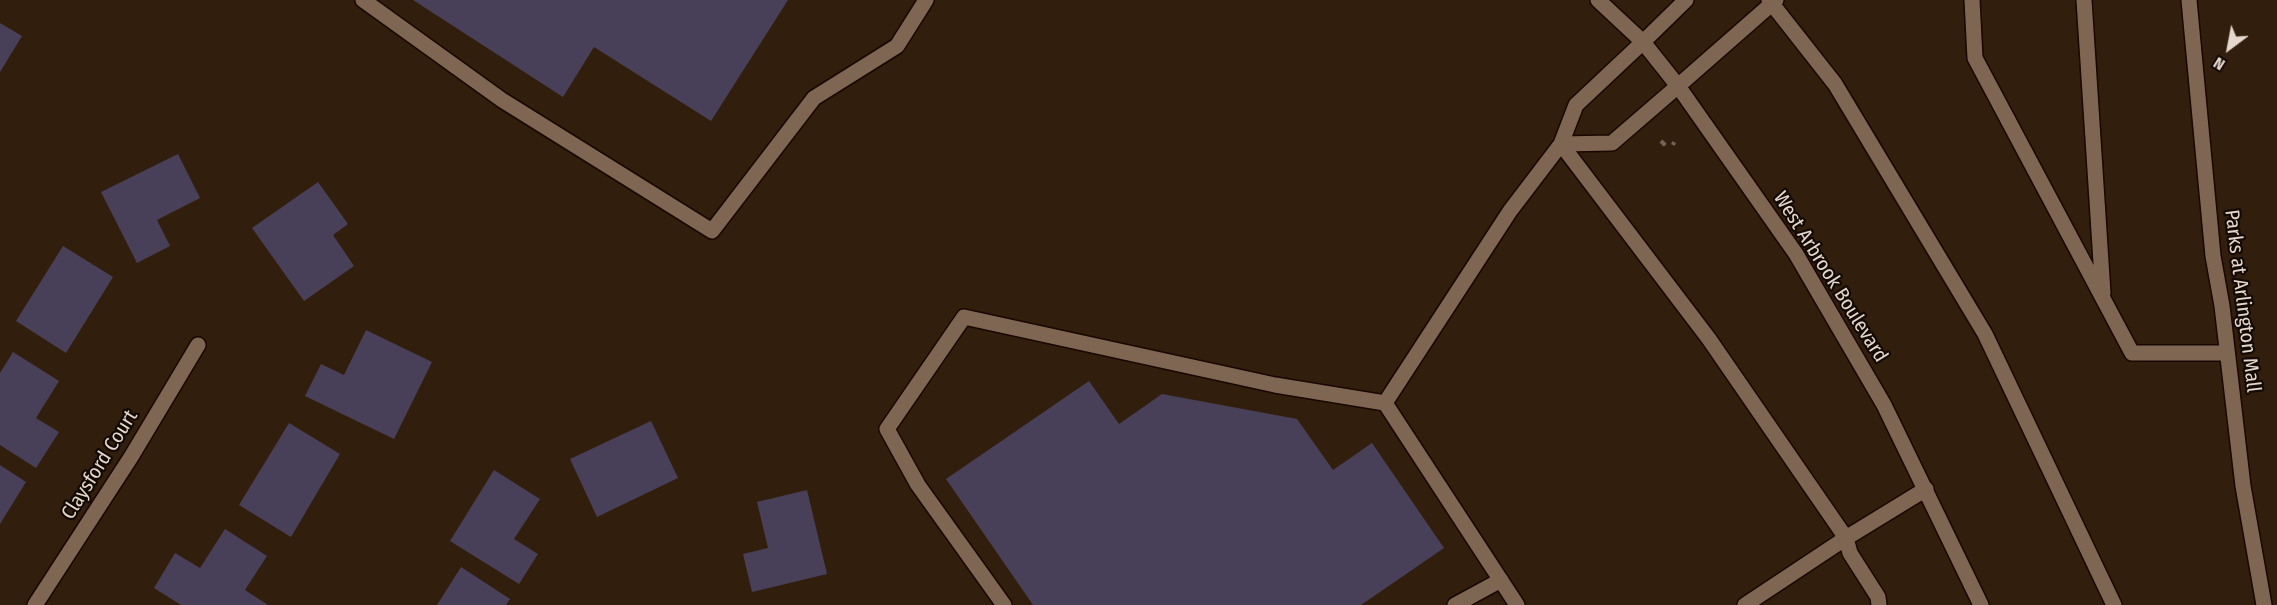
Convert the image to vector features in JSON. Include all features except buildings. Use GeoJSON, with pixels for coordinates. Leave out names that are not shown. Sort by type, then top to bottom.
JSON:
{"type":"FeatureCollection","features":[{"type":"Feature","properties":{"kind":"street"},"geometry":{"type":"LineString","coordinates":[[363,0],[502,100],[712,231],[814,98],[897,46],[926,0]]}},
{"type":"Feature","properties":{"kind":"street","name":"West Arbrook Boulevard"},"geometry":{"type":"LineString","coordinates":[[1598,0],[1643,42],[1678,86],[1796,254],[1884,405],[1981,605]]}},
{"type":"Feature","properties":{"kind":"street"},"geometry":{"type":"LineString","coordinates":[[1385,403],[1510,211],[1561,144],[1576,105],[1686,0]]}},
{"type":"Feature","properties":{"kind":"street"},"geometry":{"type":"LineString","coordinates":[[1972,0],[1975,58],[2132,352],[2226,353]]}},
{"type":"Feature","properties":{"kind":"street"},"geometry":{"type":"LineString","coordinates":[[2085,0],[2103,298]]}},
{"type":"Feature","properties":{"kind":"street","name":"Parks at Arlington Mall"},"geometry":{"type":"LineString","coordinates":[[2189,0],[2198,117],[2226,353],[2243,486],[2264,605]]}},
{"type":"Feature","properties":{"kind":"street"},"geometry":{"type":"LineString","coordinates":[[1561,144],[1612,143],[1773,2],[1835,84],[1985,334],[2114,605]]}},
{"type":"Feature","properties":{"kind":"street"},"geometry":{"type":"LineString","coordinates":[[1561,144],[1709,339],[1846,538],[1850,553],[1878,597],[1880,605]]}},
{"type":"Feature","properties":{"kind":"street"},"geometry":{"type":"LineString","coordinates":[[1004,605],[918,485],[887,429],[964,317],[1275,385],[1385,403],[1517,605]]}},
{"type":"Feature","properties":{"kind":"street","name":"Claysford Court"},"geometry":{"type":"LineString","coordinates":[[35,605],[131,457],[198,345]]}},
{"type":"Feature","properties":{"kind":"street"},"geometry":{"type":"LineString","coordinates":[[1745,605],[1846,538],[1926,489]]}},
{"type":"Feature","properties":{"kind":"street"},"geometry":{"type":"LineString","coordinates":[[1455,605],[1501,580]]}},
{"type":"Feature","properties":{"kind":"path"},"geometry":{"type":"LineString","coordinates":[[1661,141],[1667,147]]}}]}
